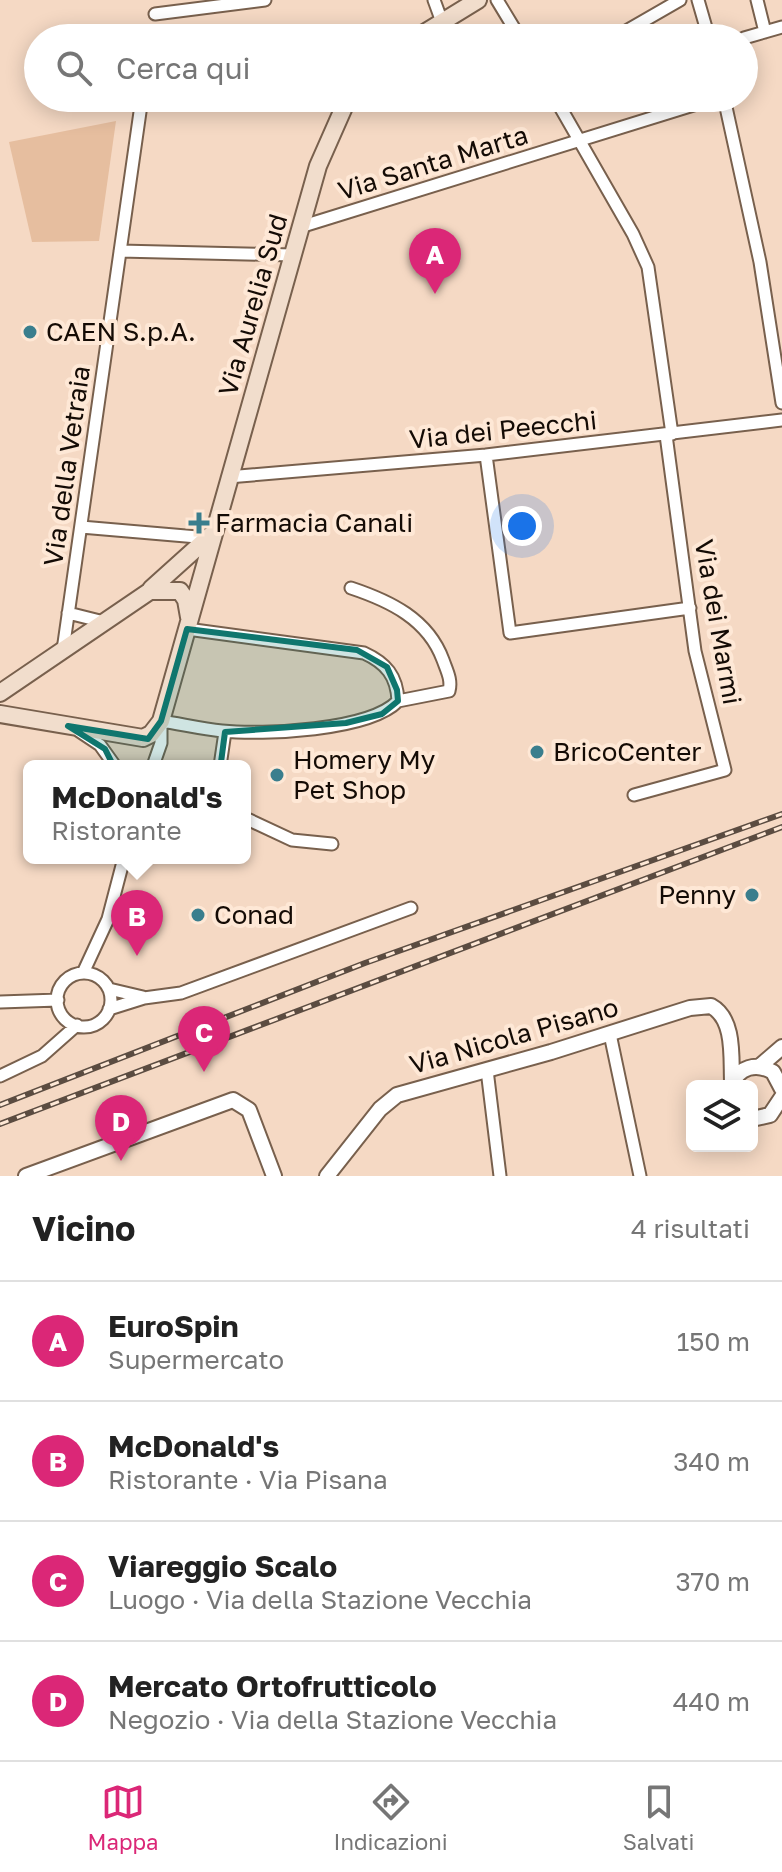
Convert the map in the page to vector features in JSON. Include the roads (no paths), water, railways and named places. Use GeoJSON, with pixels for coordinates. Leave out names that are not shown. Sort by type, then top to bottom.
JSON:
{"type":"FeatureCollection","features":[{"type":"Feature","properties":{"kind":"main road"},"geometry":{"type":"LineString","coordinates":[[439,24],[478,0]]}},
{"type":"Feature","properties":{"kind":"main road","name":"Via Aurelia Sud"},"geometry":{"type":"LineString","coordinates":[[161,721],[300,227],[323,152],[342,112]]}},
{"type":"Feature","properties":{"kind":"main road"},"geometry":{"type":"LineString","coordinates":[[0,693],[150,591],[212,534]]}},
{"type":"Feature","properties":{"kind":"main road"},"geometry":{"type":"LineString","coordinates":[[150,591],[180,591],[186,600],[188,626]]}},
{"type":"Feature","properties":{"kind":"main road"},"geometry":{"type":"LineString","coordinates":[[0,714],[146,738],[161,721]]}},
{"type":"Feature","properties":{"kind":"street"},"geometry":{"type":"LineString","coordinates":[[155,14],[265,0]]}},
{"type":"Feature","properties":{"kind":"street"},"geometry":{"type":"LineString","coordinates":[[434,0],[442,22]]}},
{"type":"Feature","properties":{"kind":"street"},"geometry":{"type":"LineString","coordinates":[[497,0],[512,24]]}},
{"type":"Feature","properties":{"kind":"street"},"geometry":{"type":"LineString","coordinates":[[638,24],[680,0]]}},
{"type":"Feature","properties":{"kind":"street"},"geometry":{"type":"LineString","coordinates":[[698,0],[705,24]]}},
{"type":"Feature","properties":{"kind":"street"},"geometry":{"type":"LineString","coordinates":[[757,0],[765,32]]}},
{"type":"Feature","properties":{"kind":"street"},"geometry":{"type":"LineString","coordinates":[[758,34],[782,27]]}},
{"type":"Feature","properties":{"kind":"street","name":"Via della Vetraia"},"geometry":{"type":"LineString","coordinates":[[63,650],[140,112]]}},
{"type":"Feature","properties":{"kind":"street","name":"Via dei Marmi"},"geometry":{"type":"LineString","coordinates":[[563,112],[648,267],[695,651],[725,770],[634,795]]}},
{"type":"Feature","properties":{"kind":"street","name":"Via Santa Marta"},"geometry":{"type":"LineString","coordinates":[[300,227],[670,112]]}},
{"type":"Feature","properties":{"kind":"street"},"geometry":{"type":"LineString","coordinates":[[727,112],[760,262],[782,403]]}},
{"type":"Feature","properties":{"kind":"street"},"geometry":{"type":"LineString","coordinates":[[120,251],[292,255]]}},
{"type":"Feature","properties":{"kind":"street","name":"Via dei Peecchi"},"geometry":{"type":"LineString","coordinates":[[228,477],[486,455],[782,420]]}},
{"type":"Feature","properties":{"kind":"street"},"geometry":{"type":"LineString","coordinates":[[486,455],[510,633],[690,608]]}},
{"type":"Feature","properties":{"kind":"street"},"geometry":{"type":"LineString","coordinates":[[81,527],[212,534]]}},
{"type":"Feature","properties":{"kind":"street"},"geometry":{"type":"LineString","coordinates":[[161,721],[225,732],[309,729],[382,714],[398,701],[449,691],[451,681],[441,654],[423,627],[375,596],[351,588]]}},
{"type":"Feature","properties":{"kind":"street"},"geometry":{"type":"LineString","coordinates":[[68,613],[104,622]]}},
{"type":"Feature","properties":{"kind":"street"},"geometry":{"type":"LineString","coordinates":[[188,626],[364,653],[380,661],[392,674],[398,701]]}},
{"type":"Feature","properties":{"kind":"street","name":"Via Aurelia Sud"},"geometry":{"type":"LineString","coordinates":[[155,760],[161,743],[161,721]]}},
{"type":"Feature","properties":{"kind":"street"},"geometry":{"type":"LineString","coordinates":[[68,726],[100,745],[111,760]]}},
{"type":"Feature","properties":{"kind":"street"},"geometry":{"type":"LineString","coordinates":[[221,760],[225,732]]}},
{"type":"Feature","properties":{"kind":"street"},"geometry":{"type":"LineString","coordinates":[[251,821],[292,840],[332,844]]}},
{"type":"Feature","properties":{"kind":"street"},"geometry":{"type":"LineString","coordinates":[[122,864],[100,938],[83,973],[65,981],[58,1000],[63,1016],[77,1025],[96,1024],[109,1009],[144,998],[181,993],[411,908]]}},
{"type":"Feature","properties":{"kind":"street"},"geometry":{"type":"LineString","coordinates":[[99,978],[100,938]]}},
{"type":"Feature","properties":{"kind":"street"},"geometry":{"type":"LineString","coordinates":[[83,973],[99,978],[109,989],[144,998]]}},
{"type":"Feature","properties":{"kind":"street"},"geometry":{"type":"LineString","coordinates":[[109,989],[109,1009]]}},
{"type":"Feature","properties":{"kind":"street"},"geometry":{"type":"LineString","coordinates":[[0,1002],[58,1000]]}},
{"type":"Feature","properties":{"kind":"street","name":"Via Nicola Pisano"},"geometry":{"type":"LineString","coordinates":[[327,1176],[380,1109],[394,1097],[690,1008],[709,1006],[721,1014],[729,1037],[756,1066],[781,1081]]}},
{"type":"Feature","properties":{"kind":"street"},"geometry":{"type":"LineString","coordinates":[[0,1076],[47,1052],[77,1025]]}},
{"type":"Feature","properties":{"kind":"street"},"geometry":{"type":"LineString","coordinates":[[610,1034],[640,1176]]}},
{"type":"Feature","properties":{"kind":"street"},"geometry":{"type":"LineString","coordinates":[[729,1037],[731,1080]]}},
{"type":"Feature","properties":{"kind":"street"},"geometry":{"type":"LineString","coordinates":[[734,1080],[741,1071],[756,1066],[782,1047]]}},
{"type":"Feature","properties":{"kind":"street"},"geometry":{"type":"LineString","coordinates":[[487,1070],[500,1176]]}},
{"type":"Feature","properties":{"kind":"street"},"geometry":{"type":"LineString","coordinates":[[26,1176],[233,1100],[249,1110],[274,1176]]}},
{"type":"Feature","properties":{"kind":"street"},"geometry":{"type":"LineString","coordinates":[[758,1118],[767,1117],[781,1103]]}},
{"type":"Feature","properties":{"kind":"railway"},"geometry":{"type":"LineString","coordinates":[[0,1105],[365,963],[782,814]]}},
{"type":"Feature","properties":{"kind":"railway"},"geometry":{"type":"LineString","coordinates":[[0,1124],[782,827]]}},
{"type":"Feature","properties":{"kind":"place","name":"EuroSpin"},"geometry":{"type":"Point","coordinates":[435,294]}},
{"type":"Feature","properties":{"kind":"place","name":"CAEN S.p.A."},"geometry":{"type":"Point","coordinates":[30,332]}},
{"type":"Feature","properties":{"kind":"place","name":"Farmacia Canali"},"geometry":{"type":"Point","coordinates":[199,523]}},
{"type":"Feature","properties":{"kind":"place","name":"BricoCenter"},"geometry":{"type":"Point","coordinates":[537,752]}},
{"type":"Feature","properties":{"kind":"place","name":"Homery My Pet Shop"},"geometry":{"type":"Point","coordinates":[277,775]}},
{"type":"Feature","properties":{"kind":"place","name":"Penny"},"geometry":{"type":"Point","coordinates":[752,895]}},
{"type":"Feature","properties":{"kind":"place","name":"Conad"},"geometry":{"type":"Point","coordinates":[198,915]}},
{"type":"Feature","properties":{"kind":"place","name":"McDonald's"},"geometry":{"type":"Point","coordinates":[137,956]}},
{"type":"Feature","properties":{"kind":"place","name":"Viareggio Scalo"},"geometry":{"type":"Point","coordinates":[204,1072]}},
{"type":"Feature","properties":{"kind":"place","name":"Mercato Ortofrutticolo"},"geometry":{"type":"Point","coordinates":[121,1161]}}]}
